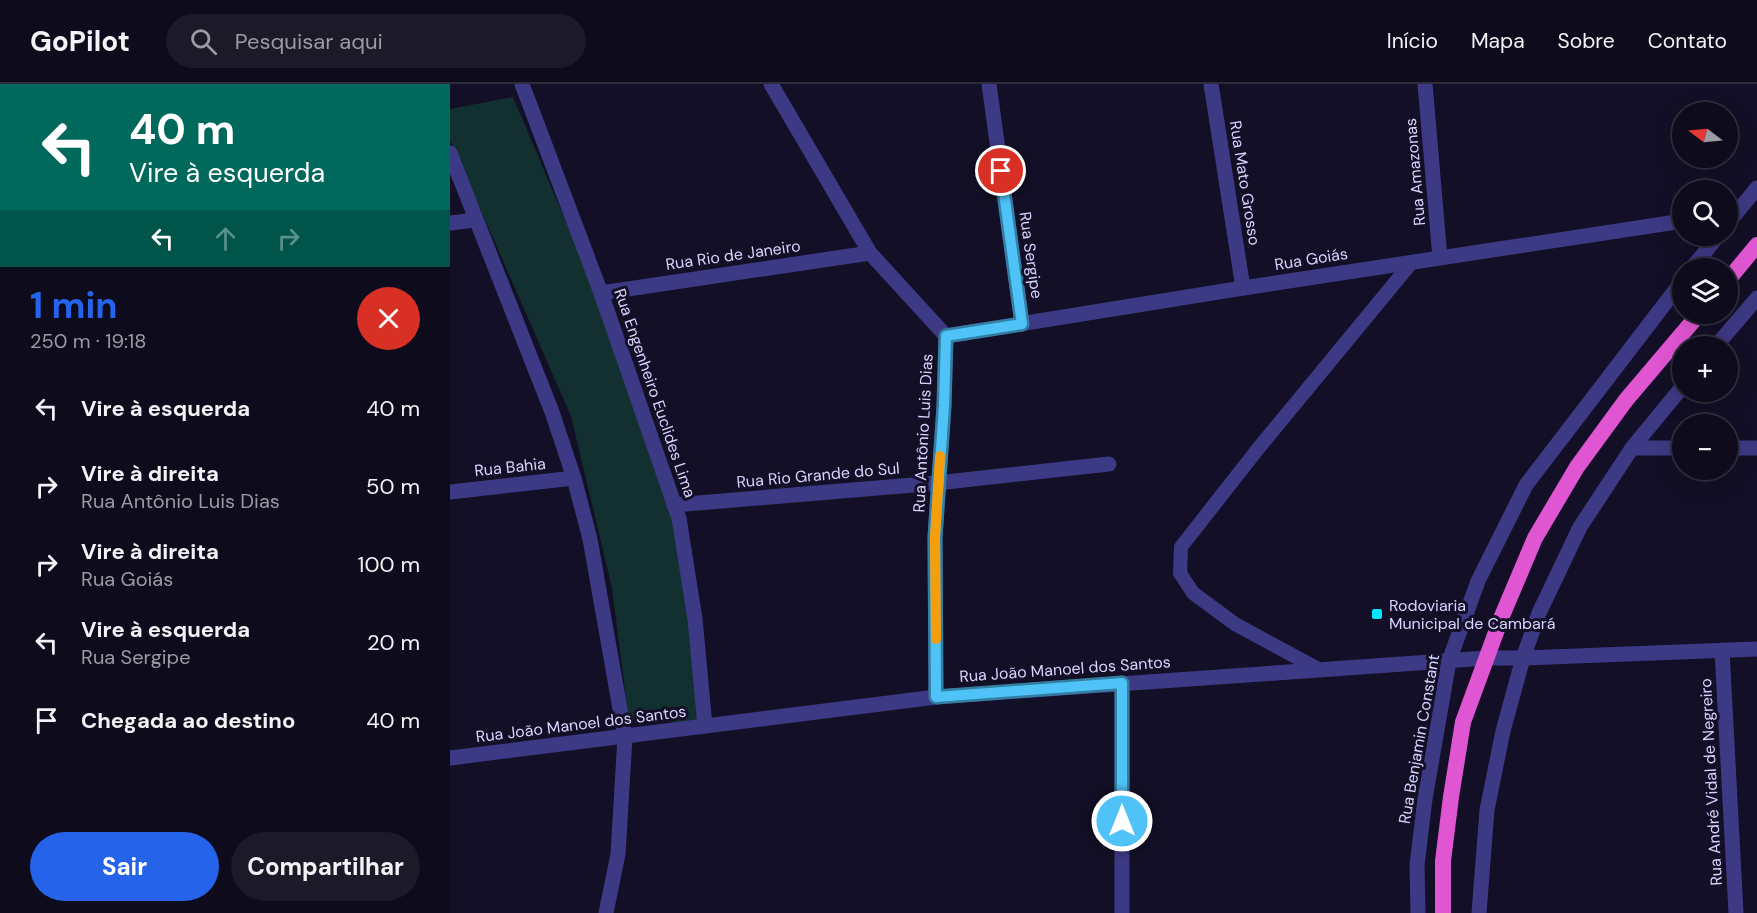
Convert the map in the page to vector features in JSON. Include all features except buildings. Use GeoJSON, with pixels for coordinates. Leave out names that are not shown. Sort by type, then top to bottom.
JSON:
{"type":"FeatureCollection","features":[{"type":"Feature","properties":{"kind":"highway"},"geometry":{"type":"LineString","coordinates":[[1738,268],[1757,245]]}},
{"type":"Feature","properties":{"kind":"highway"},"geometry":{"type":"LineString","coordinates":[[1443,913],[1443,861],[1463,722],[1534,538],[1577,467],[1626,400],[1691,324]]}},
{"type":"Feature","properties":{"kind":"street","name":"Rua Engenheiro Euclides Lima"},"geometry":{"type":"LineString","coordinates":[[522,84],[601,293],[679,518],[695,619],[705,726]]}},
{"type":"Feature","properties":{"kind":"street","name":"Rua Antônio Luis Dias"},"geometry":{"type":"LineString","coordinates":[[771,84],[870,253],[946,336],[944,406],[935,537],[936,697]]}},
{"type":"Feature","properties":{"kind":"street","name":"Rua Sergipe"},"geometry":{"type":"LineString","coordinates":[[989,84],[1022,324]]}},
{"type":"Feature","properties":{"kind":"street","name":"Rua Mato Grosso"},"geometry":{"type":"LineString","coordinates":[[1211,84],[1243,288]]}},
{"type":"Feature","properties":{"kind":"street","name":"Rua Amazonas"},"geometry":{"type":"LineString","coordinates":[[1425,84],[1440,258]]}},
{"type":"Feature","properties":{"kind":"street"},"geometry":{"type":"LineString","coordinates":[[450,153],[552,412],[574,478],[590,539],[625,737],[618,854],[606,913]]}},
{"type":"Feature","properties":{"kind":"street"},"geometry":{"type":"LineString","coordinates":[[1738,208],[1757,188]]}},
{"type":"Feature","properties":{"kind":"street"},"geometry":{"type":"LineString","coordinates":[[450,223],[475,220]]}},
{"type":"Feature","properties":{"kind":"street","name":"Rua Goiás"},"geometry":{"type":"LineString","coordinates":[[946,336],[1672,223]]}},
{"type":"Feature","properties":{"kind":"street"},"geometry":{"type":"LineString","coordinates":[[1700,258],[1710,246]]}},
{"type":"Feature","properties":{"kind":"street","name":"Rua Rio de Janeiro"},"geometry":{"type":"LineString","coordinates":[[601,293],[870,253]]}},
{"type":"Feature","properties":{"kind":"street","name":"Rua Benjamin Constant"},"geometry":{"type":"LineString","coordinates":[[1418,913],[1417,865],[1425,799],[1449,661],[1478,580],[1526,485],[1672,294]]}},
{"type":"Feature","properties":{"kind":"street"},"geometry":{"type":"LineString","coordinates":[[1725,336],[1757,298]]}},
{"type":"Feature","properties":{"kind":"street"},"geometry":{"type":"LineString","coordinates":[[1479,913],[1487,810],[1503,731],[1523,658],[1539,613],[1580,527],[1632,448],[1672,399]]}},
{"type":"Feature","properties":{"kind":"street"},"geometry":{"type":"LineString","coordinates":[[1632,448],[1672,448]]}},
{"type":"Feature","properties":{"kind":"street"},"geometry":{"type":"LineString","coordinates":[[1738,448],[1757,448]]}},
{"type":"Feature","properties":{"kind":"street","name":"Rua Rio Grande do Sul"},"geometry":{"type":"LineString","coordinates":[[674,505],[937,483],[1109,464]]}},
{"type":"Feature","properties":{"kind":"street","name":"Rua Bahia"},"geometry":{"type":"LineString","coordinates":[[450,492],[574,478]]}},
{"type":"Feature","properties":{"kind":"street","name":"Rua João Manoel dos Santos"},"geometry":{"type":"LineString","coordinates":[[450,758],[936,697],[1486,658],[1757,649]]}},
{"type":"Feature","properties":{"kind":"street","name":"Rua André Vidal de Negreiro"},"geometry":{"type":"LineString","coordinates":[[1722,650],[1736,913]]}},
{"type":"Feature","properties":{"kind":"street"},"geometry":{"type":"LineString","coordinates":[[1122,683],[1122,913]]}},
{"type":"Feature","properties":{"kind":"lane"},"geometry":{"type":"LineString","coordinates":[[1320,670],[1235,624],[1193,593],[1180,573],[1181,547],[1257,450],[1412,262]]}},
{"type":"Feature","properties":{"kind":"green space"},"geometry":{"type":"Polygon","coordinates":[[[513,97],[597,295],[674,520],[690,619],[699,722],[629,722],[612,588],[571,416],[450,140],[450,109],[513,97]]]}},
{"type":"Feature","properties":{"kind":"slow traffic"},"geometry":{"type":"LineString","coordinates":[[936,639],[935,537],[940,456]]}},
{"type":"Feature","properties":{"kind":"place","name":"Rodoviaria Municipal de Cambará"},"geometry":{"type":"Point","coordinates":[1377,614]}},
{"type":"Feature","properties":{"kind":"route"},"geometry":{"type":"LineString","coordinates":[[1001,171],[1022,324],[946,336],[944,406],[935,537],[936,697],[1122,683],[1122,821]]}}]}
